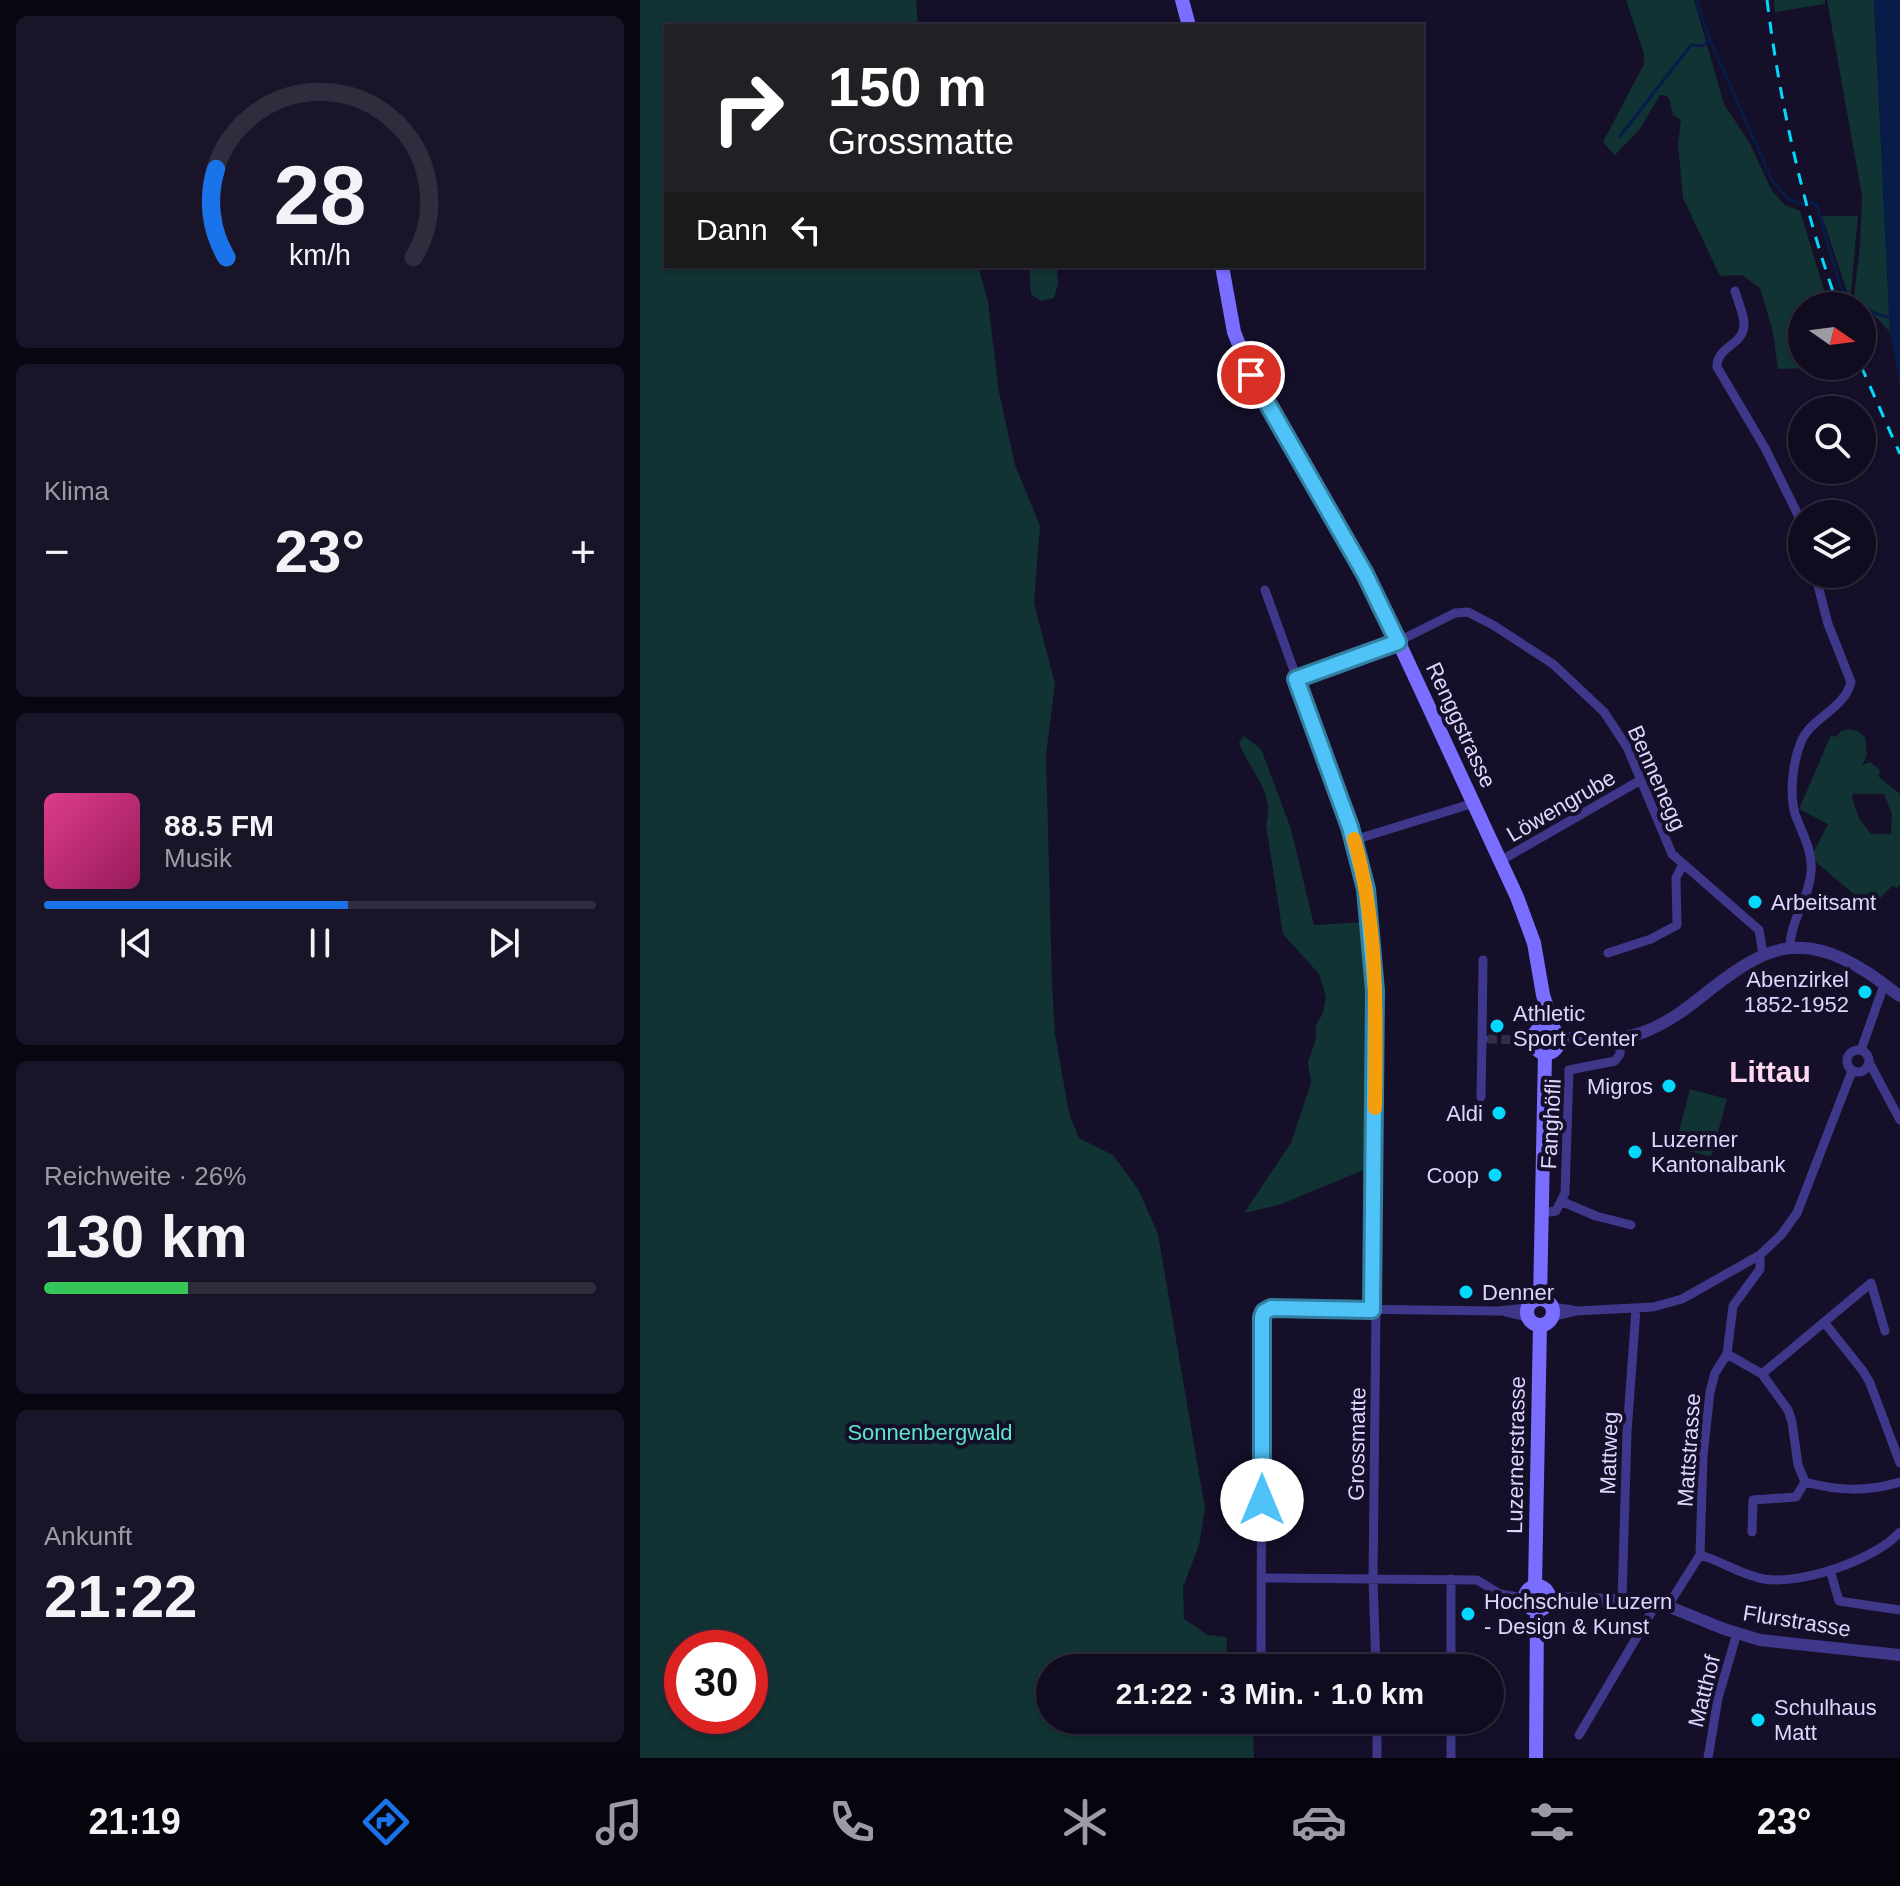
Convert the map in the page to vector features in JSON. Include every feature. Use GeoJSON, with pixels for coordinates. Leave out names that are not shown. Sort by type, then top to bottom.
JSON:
{"type":"FeatureCollection","features":[{"type":"Feature","properties":{"kind":"main road"},"geometry":{"type":"LineString","coordinates":[[1182,0],[1188,24]]}},
{"type":"Feature","properties":{"kind":"main road","name":"Renggstrasse"},"geometry":{"type":"LineString","coordinates":[[1222,268],[1234,332],[1251,375],[1365,574],[1500,861],[1531,934],[1543,995],[1557,1034]]}},
{"type":"Feature","properties":{"kind":"main road","name":"Renggstrasse"},"geometry":{"type":"LineString","coordinates":[[1530,1037],[1543,995]]}},
{"type":"Feature","properties":{"kind":"main road"},"geometry":{"type":"LineString","coordinates":[[1547,1026],[1557,1034],[1554,1050],[1545,1053],[1530,1037],[1547,1026]]}},
{"type":"Feature","properties":{"kind":"main road","name":"Luzernerstrasse"},"geometry":{"type":"LineString","coordinates":[[1535,1586],[1545,1053]]}},
{"type":"Feature","properties":{"kind":"main road"},"geometry":{"type":"LineString","coordinates":[[1535,1586],[1546,1590],[1549,1598],[1547,1606],[1537,1611],[1529,1608],[1524,1598],[1528,1589],[1535,1586]]}},
{"type":"Feature","properties":{"kind":"main road"},"geometry":{"type":"LineString","coordinates":[[1536,1758],[1537,1611]]}},
{"type":"Feature","properties":{"kind":"street"},"geometry":{"type":"LineString","coordinates":[[1735,291],[1744,320],[1743,333],[1739,341],[1718,357],[1717,367],[1765,448],[1791,500]]}},
{"type":"Feature","properties":{"kind":"street"},"geometry":{"type":"LineString","coordinates":[[1790,948],[1790,933],[1812,871],[1807,843],[1795,812],[1793,768],[1806,732],[1850,689],[1850,674],[1828,624],[1819,588]]}},
{"type":"Feature","properties":{"kind":"street","name":"Grossmatte"},"geometry":{"type":"LineString","coordinates":[[1265,590],[1354,840],[1366,889],[1375,991],[1373,1579],[1376,1654]]}},
{"type":"Feature","properties":{"kind":"street","name":"Bennenegg"},"geometry":{"type":"LineString","coordinates":[[1296,679],[1398,642],[1455,613],[1468,612],[1486,620],[1553,664],[1604,712],[1623,739],[1669,847],[1683,864],[1759,930],[1763,954]]}},
{"type":"Feature","properties":{"kind":"street","name":"Löwengrube"},"geometry":{"type":"LineString","coordinates":[[1500,861],[1639,781]]}},
{"type":"Feature","properties":{"kind":"street"},"geometry":{"type":"LineString","coordinates":[[1354,840],[1474,803]]}},
{"type":"Feature","properties":{"kind":"street","name":"Bennenegg"},"geometry":{"type":"LineString","coordinates":[[1608,953],[1651,939],[1677,925],[1676,878],[1683,864]]}},
{"type":"Feature","properties":{"kind":"street"},"geometry":{"type":"LineString","coordinates":[[1557,1034],[1620,1037],[1641,1033],[1670,1020],[1740,967],[1763,954],[1790,948],[1810,948],[1836,956],[1867,972],[1900,996]]}},
{"type":"Feature","properties":{"kind":"street"},"geometry":{"type":"LineString","coordinates":[[1481,1097],[1485,1039],[1483,960]]}},
{"type":"Feature","properties":{"kind":"street"},"geometry":{"type":"LineString","coordinates":[[1861,1050],[1884,985]]}},
{"type":"Feature","properties":{"kind":"street","name":"Fanghöfli"},"geometry":{"type":"LineString","coordinates":[[1541,1213],[1554,1213],[1563,1202],[1569,1070],[1615,1061],[1620,1051],[1620,1037]]}},
{"type":"Feature","properties":{"kind":"street"},"geometry":{"type":"LineString","coordinates":[[1261,1654],[1264,1312],[1271,1308],[1576,1311],[1636,1309],[1682,1299],[1760,1255],[1781,1235],[1801,1206],[1861,1068],[1866,1054],[1854,1050],[1848,1055],[1847,1065],[1861,1068],[1875,1075],[1900,1120]]}},
{"type":"Feature","properties":{"kind":"street","name":"Fanghöfli"},"geometry":{"type":"LineString","coordinates":[[1563,1202],[1596,1216],[1631,1225]]}},
{"type":"Feature","properties":{"kind":"street","name":"Mattstrasse"},"geometry":{"type":"LineString","coordinates":[[1700,1555],[1703,1456],[1710,1392],[1715,1373],[1727,1354],[1733,1306],[1760,1269],[1760,1255]]}},
{"type":"Feature","properties":{"kind":"street"},"geometry":{"type":"LineString","coordinates":[[1762,1374],[1871,1283],[1885,1331]]}},
{"type":"Feature","properties":{"kind":"street","name":"Mattweg"},"geometry":{"type":"LineString","coordinates":[[1622,1599],[1627,1433],[1636,1309]]}},
{"type":"Feature","properties":{"kind":"street"},"geometry":{"type":"LineString","coordinates":[[1824,1322],[1870,1383],[1900,1463]]}},
{"type":"Feature","properties":{"kind":"street"},"geometry":{"type":"LineString","coordinates":[[1727,1354],[1762,1374],[1788,1410],[1798,1465],[1805,1482]]}},
{"type":"Feature","properties":{"kind":"street"},"geometry":{"type":"LineString","coordinates":[[1805,1482],[1851,1491],[1881,1488],[1900,1482]]}},
{"type":"Feature","properties":{"kind":"street"},"geometry":{"type":"LineString","coordinates":[[1752,1532],[1753,1500],[1796,1497],[1805,1482]]}},
{"type":"Feature","properties":{"kind":"street"},"geometry":{"type":"LineString","coordinates":[[1669,1604],[1700,1555],[1763,1579],[1792,1579],[1830,1570],[1882,1548],[1900,1532]]}},
{"type":"Feature","properties":{"kind":"street"},"geometry":{"type":"LineString","coordinates":[[1830,1570],[1839,1601],[1900,1610]]}},
{"type":"Feature","properties":{"kind":"street"},"geometry":{"type":"LineString","coordinates":[[1262,1578],[1477,1580],[1500,1594],[1524,1598]]}},
{"type":"Feature","properties":{"kind":"street"},"geometry":{"type":"LineString","coordinates":[[1451,1579],[1451,1654]]}},
{"type":"Feature","properties":{"kind":"street","name":"Flurstrasse"},"geometry":{"type":"LineString","coordinates":[[1549,1598],[1655,1601],[1737,1633],[1775,1643],[1900,1655]]}},
{"type":"Feature","properties":{"kind":"street"},"geometry":{"type":"LineString","coordinates":[[1579,1735],[1655,1601]]}},
{"type":"Feature","properties":{"kind":"street","name":"Matthof"},"geometry":{"type":"LineString","coordinates":[[1708,1758],[1718,1698],[1737,1633]]}},
{"type":"Feature","properties":{"kind":"street"},"geometry":{"type":"LineString","coordinates":[[1377,1734],[1377,1758]]}},
{"type":"Feature","properties":{"kind":"street"},"geometry":{"type":"LineString","coordinates":[[1451,1734],[1451,1758]]}},
{"type":"Feature","properties":{"kind":"green space","name":"Sonnenbergwald"},"geometry":{"type":"Polygon","coordinates":[[[640,0],[916,0],[918,24],[664,24],[664,268],[979,268],[988,302],[999,392],[1015,465],[1040,526],[1034,603],[1055,684],[1046,755],[1052,984],[1055,1034],[1069,1113],[1079,1138],[1113,1155],[1138,1189],[1158,1234],[1205,1509],[1199,1545],[1183,1587],[1184,1619],[1208,1635],[1227,1637],[1226,1654],[1036,1654],[1036,1734],[1253,1734],[1254,1758],[640,1758],[640,0]]]}},
{"type":"Feature","properties":{"kind":"green space"},"geometry":{"type":"Polygon","coordinates":[[[1626,0],[1694,0],[1724,104],[1749,142],[1772,191],[1785,205],[1800,211],[1825,292],[1788,292],[1788,369],[1778,369],[1773,332],[1760,288],[1742,275],[1720,276],[1683,198],[1678,144],[1681,120],[1673,115],[1669,98],[1660,95],[1640,129],[1615,155],[1603,142],[1644,64],[1644,54],[1626,0]]]}},
{"type":"Feature","properties":{"kind":"green space"},"geometry":{"type":"Polygon","coordinates":[[[1774,0],[1825,0],[1825,4],[1775,12],[1774,0]]]}},
{"type":"Feature","properties":{"kind":"green space"},"geometry":{"type":"Polygon","coordinates":[[[1827,0],[1874,0],[1890,332],[1876,317],[1876,292],[1855,292],[1862,196],[1827,0]]]}},
{"type":"Feature","properties":{"kind":"green space"},"geometry":{"type":"Polygon","coordinates":[[[1822,216],[1858,216],[1851,292],[1847,292],[1822,216]]]}},
{"type":"Feature","properties":{"kind":"green space"},"geometry":{"type":"Polygon","coordinates":[[[1029,268],[1057,268],[1058,284],[1054,298],[1041,301],[1031,294],[1029,268]]]}},
{"type":"Feature","properties":{"kind":"green space"},"geometry":{"type":"Polygon","coordinates":[[[1841,731],[1858,731],[1865,737],[1867,755],[1862,765],[1870,762],[1880,770],[1879,777],[1900,794],[1900,885],[1897,888],[1892,886],[1870,908],[1816,862],[1813,853],[1828,824],[1799,809],[1831,735],[1836,737],[1841,731]],[[1855,791],[1852,798],[1860,820],[1871,834],[1891,834],[1892,814],[1884,794],[1855,794],[1855,791]]]}},
{"type":"Feature","properties":{"kind":"green space"},"geometry":{"type":"Polygon","coordinates":[[[1244,736],[1261,749],[1291,829],[1314,925],[1367,922],[1370,1020],[1366,1169],[1279,1205],[1244,1213],[1291,1143],[1311,1083],[1308,1062],[1326,997],[1319,974],[1283,934],[1266,825],[1267,801],[1239,742],[1244,736]]]}},
{"type":"Feature","properties":{"kind":"green space"},"geometry":{"type":"Polygon","coordinates":[[[1690,1089],[1727,1099],[1711,1157],[1675,1147],[1690,1089]]]}},
{"type":"Feature","properties":{"kind":"water"},"geometry":{"type":"Polygon","coordinates":[[[1874,0],[1900,0],[1900,386],[1890,332],[1874,0]]]}},
{"type":"Feature","properties":{"kind":"waterway"},"geometry":{"type":"LineString","coordinates":[[1696,0],[1710,40],[1772,180],[1788,199],[1802,204]]}},
{"type":"Feature","properties":{"kind":"waterway"},"geometry":{"type":"LineString","coordinates":[[1620,136],[1691,45],[1702,46],[1710,41]]}},
{"type":"Feature","properties":{"kind":"waterway"},"geometry":{"type":"LineString","coordinates":[[1810,202],[1817,205],[1840,286],[1862,306],[1890,318]]}},
{"type":"Feature","properties":{"kind":"tunnel"},"geometry":{"type":"LineString","coordinates":[[1488,1039],[1521,1040]]}},
{"type":"Feature","properties":{"kind":"railway"},"geometry":{"type":"LineString","coordinates":[[1767,0],[1794,155],[1834,292]]}},
{"type":"Feature","properties":{"kind":"railway"},"geometry":{"type":"LineString","coordinates":[[1867,380],[1900,454]]}},
{"type":"Feature","properties":{"kind":"slow traffic"},"geometry":{"type":"LineString","coordinates":[[1354,839],[1366,889],[1371,939],[1375,991],[1375,1108]]}},
{"type":"Feature","properties":{"kind":"place","name":"Arbeitsamt"},"geometry":{"type":"Point","coordinates":[1755,902]}},
{"type":"Feature","properties":{"kind":"place","name":"Abenzirkel 1852-1952"},"geometry":{"type":"Point","coordinates":[1865,992]}},
{"type":"Feature","properties":{"kind":"place","name":"Athletic Sport Center"},"geometry":{"type":"Point","coordinates":[1497,1026]}},
{"type":"Feature","properties":{"kind":"place","name":"Migros"},"geometry":{"type":"Point","coordinates":[1669,1086]}},
{"type":"Feature","properties":{"kind":"place","name":"Aldi"},"geometry":{"type":"Point","coordinates":[1499,1113]}},
{"type":"Feature","properties":{"kind":"place","name":"Luzerner Kantonalbank"},"geometry":{"type":"Point","coordinates":[1635,1152]}},
{"type":"Feature","properties":{"kind":"place","name":"Coop"},"geometry":{"type":"Point","coordinates":[1495,1175]}},
{"type":"Feature","properties":{"kind":"place","name":"Denner"},"geometry":{"type":"Point","coordinates":[1466,1292]}},
{"type":"Feature","properties":{"kind":"place","name":"Hochschule Luzern - Design & Kunst"},"geometry":{"type":"Point","coordinates":[1468,1614]}},
{"type":"Feature","properties":{"kind":"place","name":"Schulhaus Matt"},"geometry":{"type":"Point","coordinates":[1758,1720]}},
{"type":"Feature","properties":{"kind":"district","name":"Littau"},"geometry":{"type":"Point","coordinates":[1770,1071]}},
{"type":"Feature","properties":{"kind":"route"},"geometry":{"type":"LineString","coordinates":[[1251,375],[1365,574],[1398,642],[1296,679],[1350,827],[1366,889],[1375,991],[1372,1310],[1271,1308],[1264,1312],[1262,1500]]}}]}
